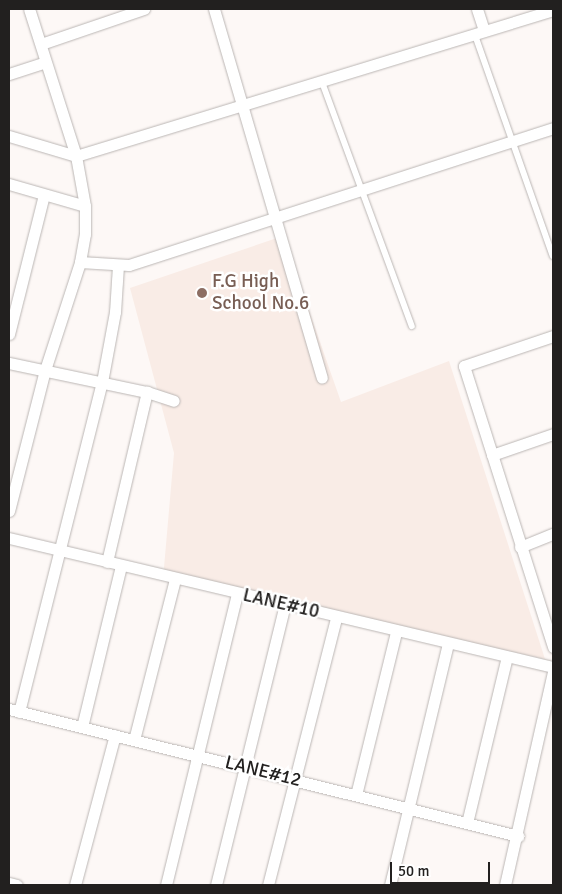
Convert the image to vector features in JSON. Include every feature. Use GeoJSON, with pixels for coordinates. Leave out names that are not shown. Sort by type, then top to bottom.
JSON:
{"type":"FeatureCollection","features":[{"type":"Feature","properties":{"kind":"street"},"geometry":{"type":"LineString","coordinates":[[9,511],[45,370],[80,262],[85,234],[85,206],[76,156],[29,9]]}},
{"type":"Feature","properties":{"kind":"street"},"geometry":{"type":"LineString","coordinates":[[41,44],[144,9]]}},
{"type":"Feature","properties":{"kind":"street"},"geometry":{"type":"LineString","coordinates":[[214,9],[322,378]]}},
{"type":"Feature","properties":{"kind":"street"},"geometry":{"type":"LineString","coordinates":[[476,9],[479,32]]}},
{"type":"Feature","properties":{"kind":"street"},"geometry":{"type":"LineString","coordinates":[[9,136],[76,156],[553,10]]}},
{"type":"Feature","properties":{"kind":"street"},"geometry":{"type":"LineString","coordinates":[[9,74],[45,62]]}},
{"type":"Feature","properties":{"kind":"street"},"geometry":{"type":"LineString","coordinates":[[80,262],[118,266],[129,265],[274,216],[553,128]]}},
{"type":"Feature","properties":{"kind":"street"},"geometry":{"type":"LineString","coordinates":[[9,184],[85,206]]}},
{"type":"Feature","properties":{"kind":"street"},"geometry":{"type":"LineString","coordinates":[[9,334],[44,194]]}},
{"type":"Feature","properties":{"kind":"street"},"geometry":{"type":"LineString","coordinates":[[14,710],[60,551],[102,382],[115,312],[118,266]]}},
{"type":"Feature","properties":{"kind":"street"},"geometry":{"type":"LineString","coordinates":[[553,336],[464,366],[553,647]]}},
{"type":"Feature","properties":{"kind":"street"},"geometry":{"type":"LineString","coordinates":[[9,362],[147,392],[174,401]]}},
{"type":"Feature","properties":{"kind":"street"},"geometry":{"type":"LineString","coordinates":[[107,562],[147,392]]}},
{"type":"Feature","properties":{"kind":"street"},"geometry":{"type":"LineString","coordinates":[[492,455],[553,434]]}},
{"type":"Feature","properties":{"kind":"street"},"geometry":{"type":"LineString","coordinates":[[520,547],[553,534]]}},
{"type":"Feature","properties":{"kind":"street","name":"LANE#10"},"geometry":{"type":"LineString","coordinates":[[9,538],[336,618],[553,667]]}},
{"type":"Feature","properties":{"kind":"street"},"geometry":{"type":"LineString","coordinates":[[82,727],[121,566]]}},
{"type":"Feature","properties":{"kind":"street"},"geometry":{"type":"LineString","coordinates":[[134,740],[175,579]]}},
{"type":"Feature","properties":{"kind":"street"},"geometry":{"type":"LineString","coordinates":[[166,885],[238,594]]}},
{"type":"Feature","properties":{"kind":"street"},"geometry":{"type":"LineString","coordinates":[[216,885],[285,604]]}},
{"type":"Feature","properties":{"kind":"street"},"geometry":{"type":"LineString","coordinates":[[268,885],[336,618]]}},
{"type":"Feature","properties":{"kind":"street"},"geometry":{"type":"LineString","coordinates":[[356,795],[396,632]]}},
{"type":"Feature","properties":{"kind":"street"},"geometry":{"type":"LineString","coordinates":[[390,885],[448,644]]}},
{"type":"Feature","properties":{"kind":"street"},"geometry":{"type":"LineString","coordinates":[[467,822],[508,657]]}},
{"type":"Feature","properties":{"kind":"street"},"geometry":{"type":"LineString","coordinates":[[505,885],[518,836],[553,672]]}},
{"type":"Feature","properties":{"kind":"street","name":"LANE#12"},"geometry":{"type":"LineString","coordinates":[[14,710],[518,836]]}},
{"type":"Feature","properties":{"kind":"street"},"geometry":{"type":"LineString","coordinates":[[75,885],[114,736]]}},
{"type":"Feature","properties":{"kind":"street"},"geometry":{"type":"LineString","coordinates":[[9,883],[16,885]]}},
{"type":"Feature","properties":{"kind":"lane"},"geometry":{"type":"LineString","coordinates":[[479,32],[553,256]]}},
{"type":"Feature","properties":{"kind":"lane"},"geometry":{"type":"LineString","coordinates":[[322,80],[412,326]]}},
{"type":"Feature","properties":{"kind":"shaded area"},"geometry":{"type":"Polygon","coordinates":[[[283,236],[341,402],[449,361],[545,659],[163,579],[174,453],[130,288],[283,236]]]}},
{"type":"Feature","properties":{"kind":"place","name":"F.G High School No.6"},"geometry":{"type":"Point","coordinates":[202,293]}}]}
